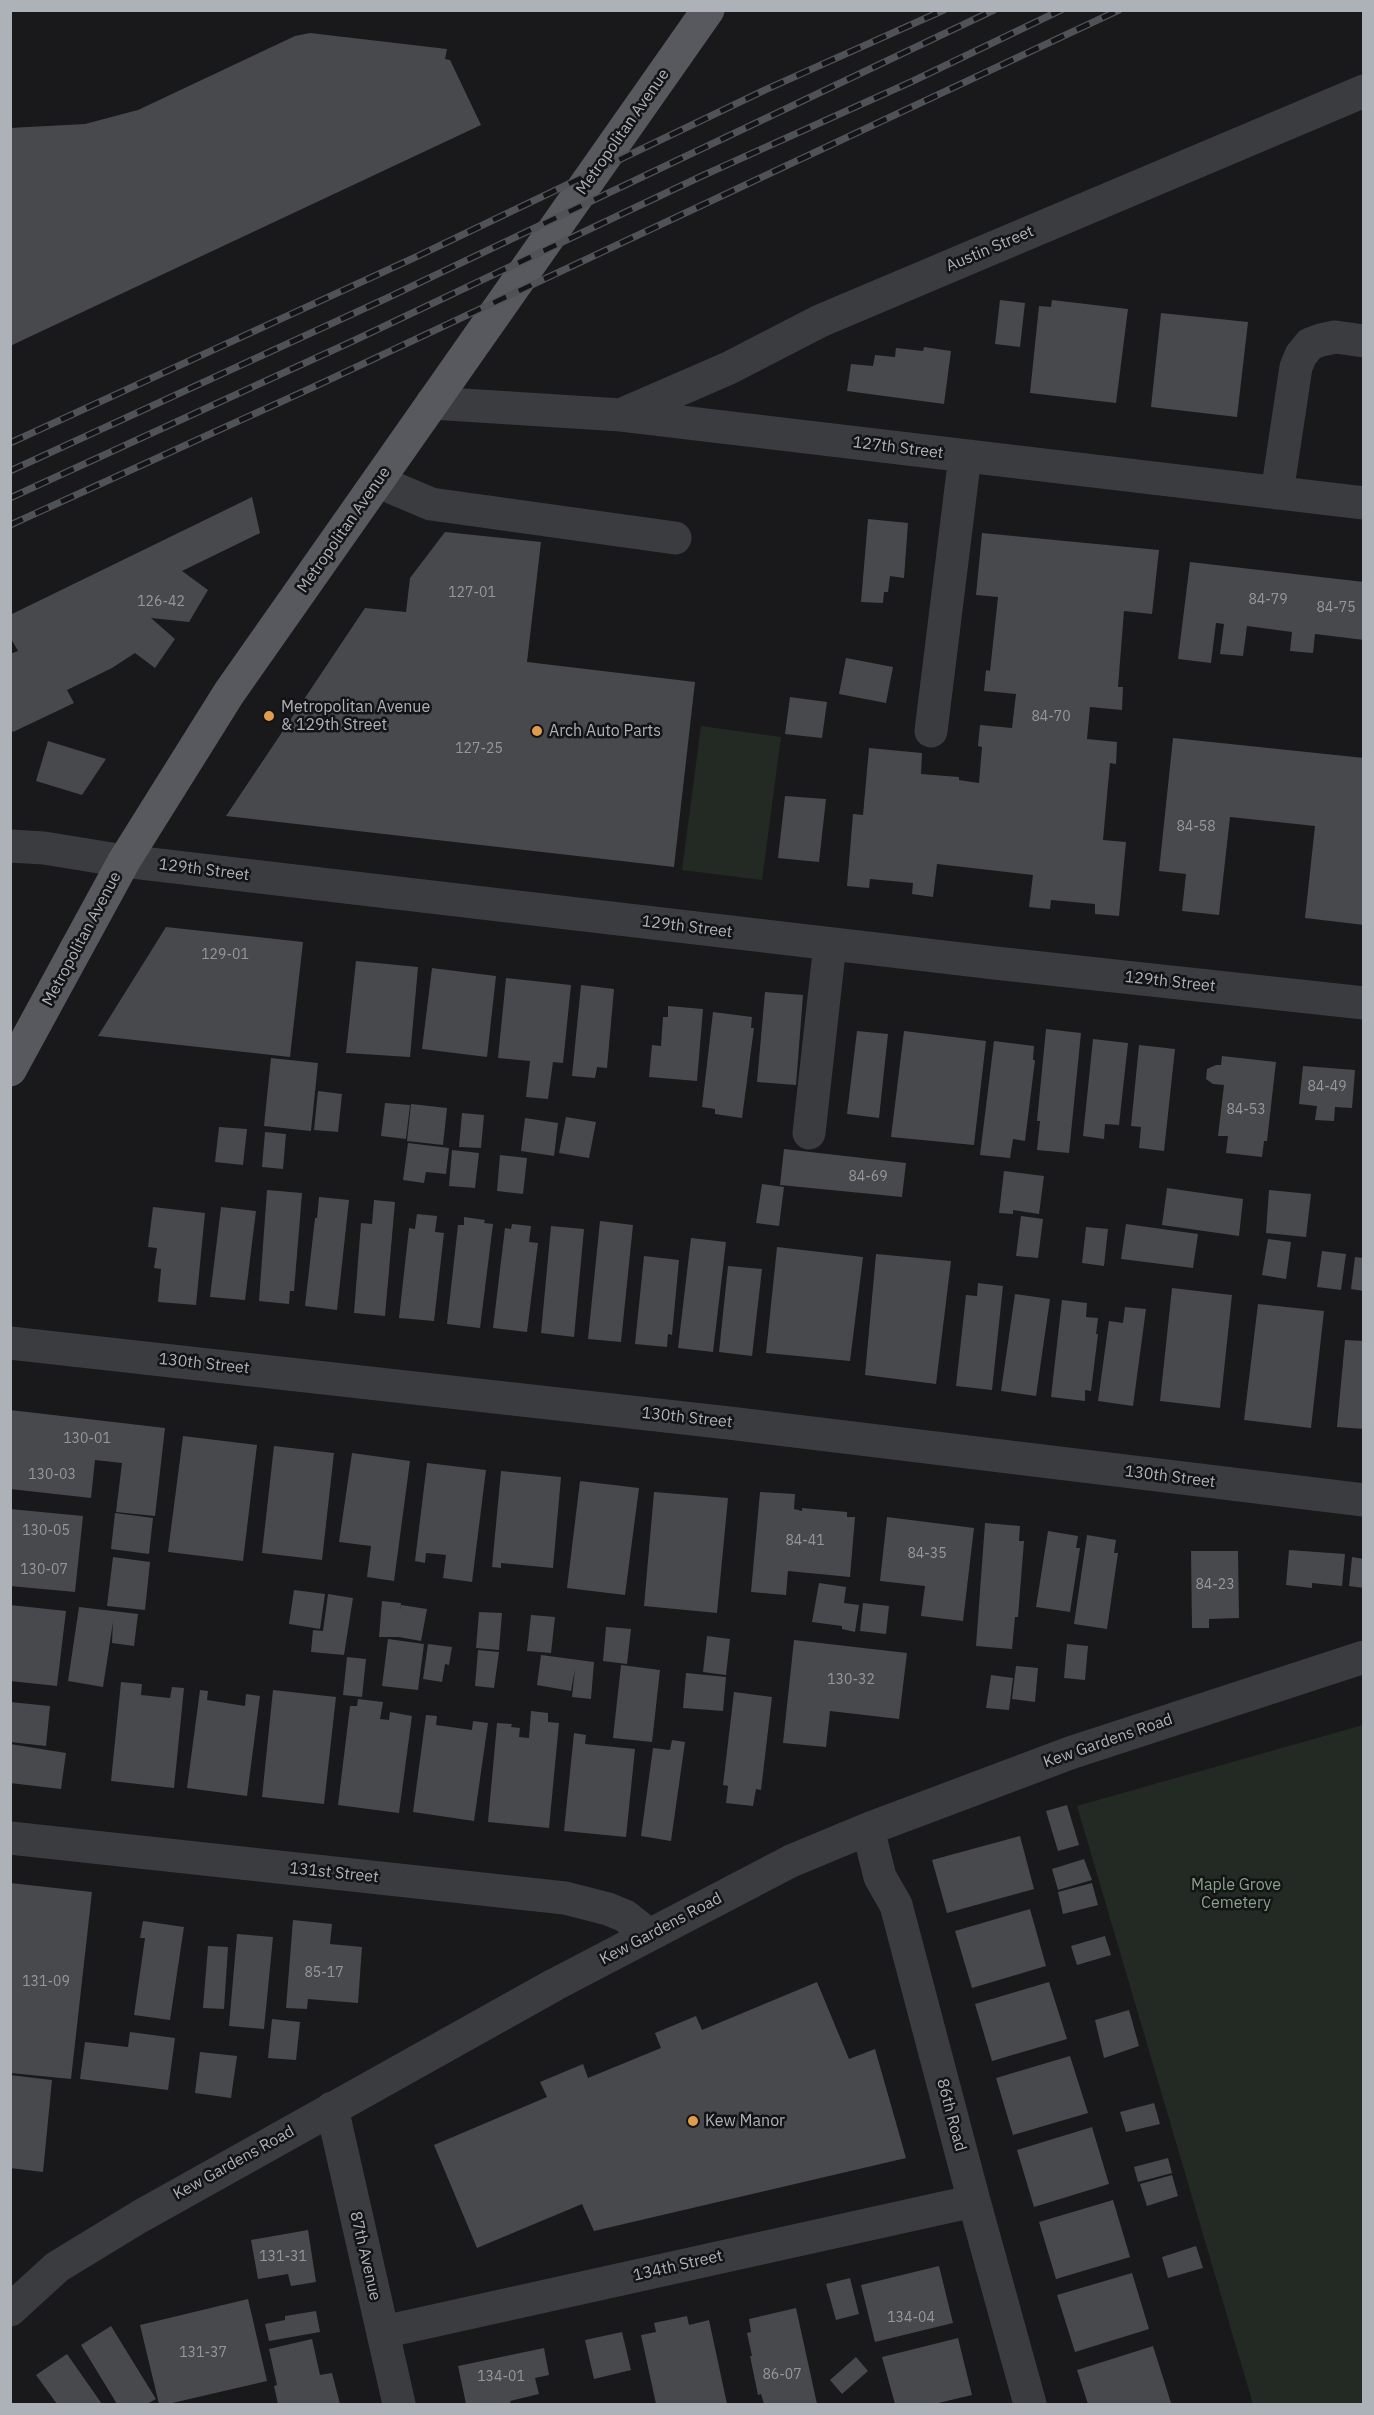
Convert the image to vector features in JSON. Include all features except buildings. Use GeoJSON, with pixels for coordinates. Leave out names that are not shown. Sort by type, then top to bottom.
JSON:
{"type":"FeatureCollection","features":[{"type":"Feature","properties":{"kind":"main road","name":"Metropolitan Avenue"},"geometry":{"type":"LineString","coordinates":[[10,1070],[124,861],[229,693],[708,10]]}},
{"type":"Feature","properties":{"kind":"street","name":"Austin Street"},"geometry":{"type":"LineString","coordinates":[[621,415],[729,368],[820,321],[1364,91]]}},
{"type":"Feature","properties":{"kind":"street"},"geometry":{"type":"LineString","coordinates":[[1277,493],[1296,367],[1300,355],[1310,344],[1321,340],[1335,337],[1364,340]]}},
{"type":"Feature","properties":{"kind":"street","name":"127th Street"},"geometry":{"type":"LineString","coordinates":[[432,403],[621,415],[1364,502]]}},
{"type":"Feature","properties":{"kind":"street"},"geometry":{"type":"LineString","coordinates":[[931,731],[965,456]]}},
{"type":"Feature","properties":{"kind":"street"},"geometry":{"type":"LineString","coordinates":[[379,482],[431,504],[675,538]]}},
{"type":"Feature","properties":{"kind":"street","name":"129th Street"},"geometry":{"type":"LineString","coordinates":[[10,846],[44,848],[124,861],[830,944],[1364,1003]]}},
{"type":"Feature","properties":{"kind":"street"},"geometry":{"type":"LineString","coordinates":[[809,1133],[830,944]]}},
{"type":"Feature","properties":{"kind":"street","name":"130th Street"},"geometry":{"type":"LineString","coordinates":[[10,1343],[740,1424],[1364,1500]]}},
{"type":"Feature","properties":{"kind":"street","name":"Kew Gardens Road"},"geometry":{"type":"LineString","coordinates":[[10,2310],[36,2284],[79,2253],[139,2217],[554,1985],[791,1861],[868,1829],[1124,1734],[1364,1657]]}},
{"type":"Feature","properties":{"kind":"street","name":"86th Road"},"geometry":{"type":"LineString","coordinates":[[868,1829],[880,1877],[896,1905],[1030,2404]]}},
{"type":"Feature","properties":{"kind":"street","name":"131st Street"},"geometry":{"type":"LineString","coordinates":[[10,1838],[565,1898],[609,1909],[625,1916],[649,1935]]}},
{"type":"Feature","properties":{"kind":"street","name":"87th Avenue"},"geometry":{"type":"LineString","coordinates":[[332,2108],[399,2404]]}},
{"type":"Feature","properties":{"kind":"street","name":"134th Street"},"geometry":{"type":"LineString","coordinates":[[383,2332],[974,2201]]}},
{"type":"Feature","properties":{"kind":"green space"},"geometry":{"type":"Polygon","coordinates":[[[701,726],[781,737],[762,880],[682,870],[701,726]]]}},
{"type":"Feature","properties":{"kind":"green space","name":"Maple Grove Cemetery"},"geometry":{"type":"Polygon","coordinates":[[[1363,1725],[1363,2404],[1253,2404],[1077,1806],[1363,1725]]]}},
{"type":"Feature","properties":{"kind":"railway"},"geometry":{"type":"LineString","coordinates":[[10,443],[418,256],[767,89],[944,10]]}},
{"type":"Feature","properties":{"kind":"railway"},"geometry":{"type":"LineString","coordinates":[[10,471],[385,299],[994,10]]}},
{"type":"Feature","properties":{"kind":"railway"},"geometry":{"type":"LineString","coordinates":[[10,498],[353,341],[704,175],[913,81],[1061,10]]}},
{"type":"Feature","properties":{"kind":"railway"},"geometry":{"type":"LineString","coordinates":[[10,525],[320,384],[1119,10]]}},
{"type":"Feature","properties":{"kind":"place","name":"Metropolitan Avenue & 129th Street"},"geometry":{"type":"Point","coordinates":[269,716]}},
{"type":"Feature","properties":{"kind":"place","name":"Arch Auto Parts"},"geometry":{"type":"Point","coordinates":[537,731]}},
{"type":"Feature","properties":{"kind":"place","name":"Kew Manor"},"geometry":{"type":"Point","coordinates":[693,2121]}}]}
